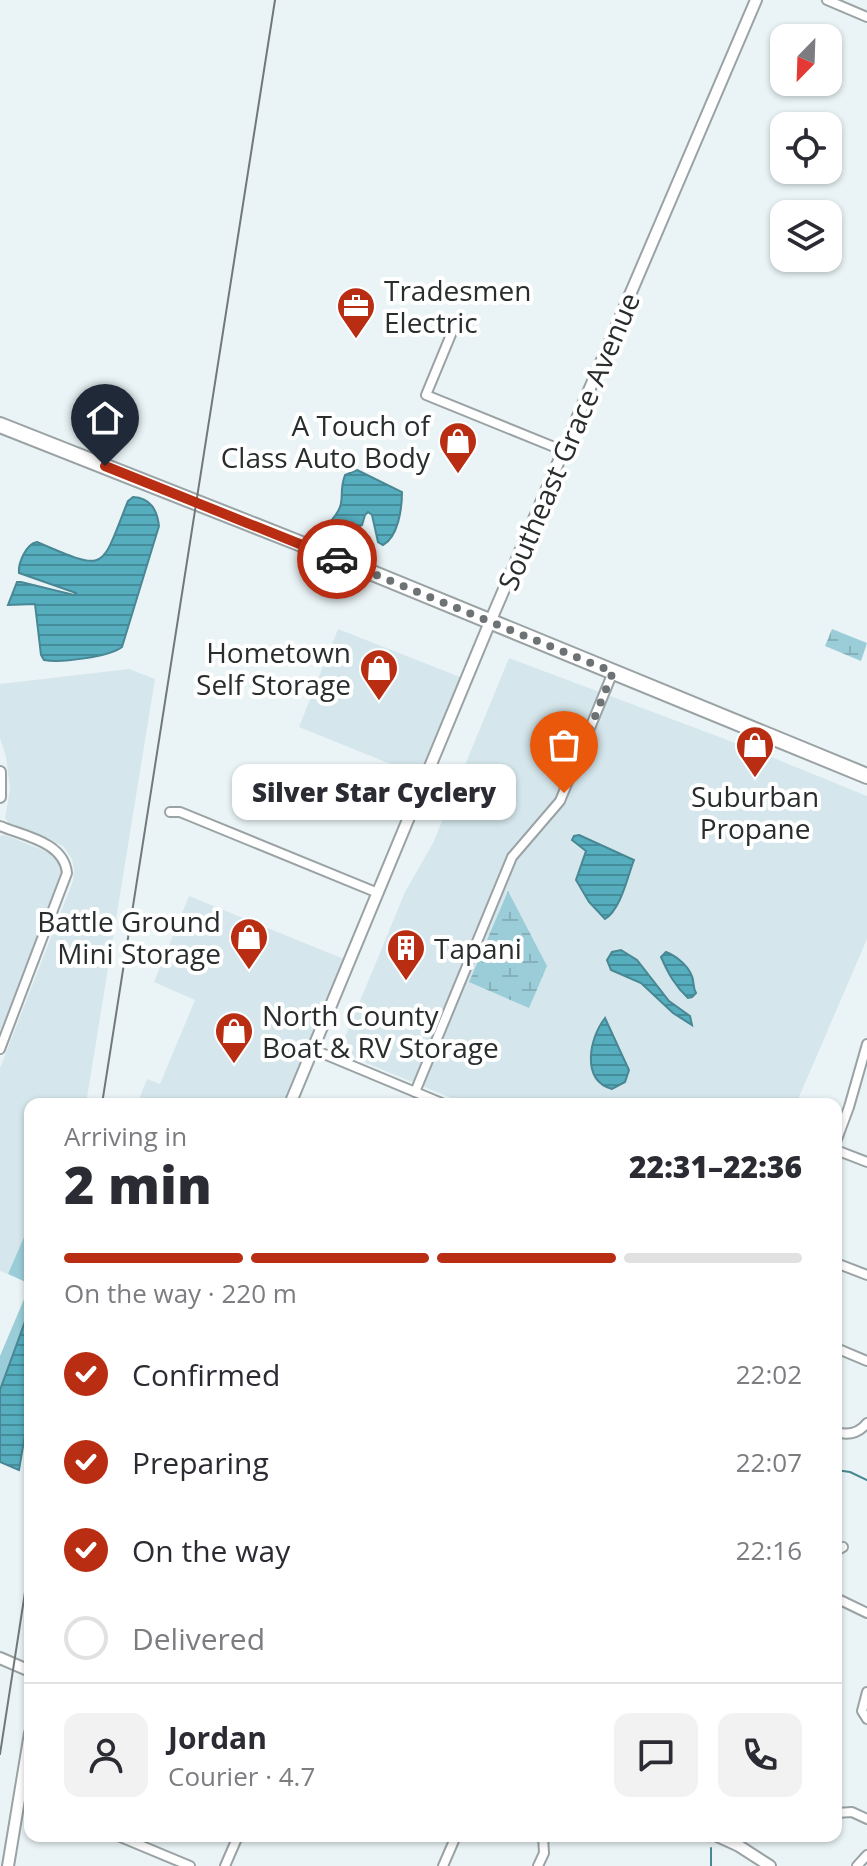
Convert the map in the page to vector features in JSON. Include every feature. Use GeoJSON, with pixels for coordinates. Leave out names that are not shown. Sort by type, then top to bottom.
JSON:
{"type":"FeatureCollection","features":[{"type":"Feature","properties":{"kind":"main road"},"geometry":{"type":"LineString","coordinates":[[0,425],[867,776]]}},
{"type":"Feature","properties":{"kind":"street","name":"Southeast Grace Avenue"},"geometry":{"type":"LineString","coordinates":[[292,1098],[490,622],[756,0]]}},
{"type":"Feature","properties":{"kind":"street"},"geometry":{"type":"LineString","coordinates":[[827,0],[867,17]]}},
{"type":"Feature","properties":{"kind":"street"},"geometry":{"type":"LineString","coordinates":[[457,320],[426,395],[564,451]]}},
{"type":"Feature","properties":{"kind":"street"},"geometry":{"type":"LineString","coordinates":[[415,1092],[512,857],[560,801],[613,672]]}},
{"type":"Feature","properties":{"kind":"street"},"geometry":{"type":"LineString","coordinates":[[0,772],[0,797]]}},
{"type":"Feature","properties":{"kind":"street"},"geometry":{"type":"LineString","coordinates":[[170,812],[180,812],[378,893]]}},
{"type":"Feature","properties":{"kind":"street"},"geometry":{"type":"LineString","coordinates":[[0,826],[53,848],[66,863],[65,882],[0,1049]]}},
{"type":"Feature","properties":{"kind":"street"},"geometry":{"type":"LineString","coordinates":[[842,1126],[863,1072],[867,1044]]}},
{"type":"Feature","properties":{"kind":"street"},"geometry":{"type":"LineString","coordinates":[[312,1049],[430,1098]]}},
{"type":"Feature","properties":{"kind":"street"},"geometry":{"type":"LineString","coordinates":[[842,1152],[867,1162]]}},
{"type":"Feature","properties":{"kind":"street"},"geometry":{"type":"LineString","coordinates":[[842,1265],[867,1275]]}},
{"type":"Feature","properties":{"kind":"street"},"geometry":{"type":"LineString","coordinates":[[842,1351],[867,1361]]}},
{"type":"Feature","properties":{"kind":"street"},"geometry":{"type":"LineString","coordinates":[[842,1433],[851,1434],[864,1426]]}},
{"type":"Feature","properties":{"kind":"street"},"geometry":{"type":"LineString","coordinates":[[842,1601],[867,1613]]}},
{"type":"Feature","properties":{"kind":"street"},"geometry":{"type":"LineString","coordinates":[[0,1658],[24,1668]]}},
{"type":"Feature","properties":{"kind":"street"},"geometry":{"type":"LineString","coordinates":[[865,1715],[867,1692]]}},
{"type":"Feature","properties":{"kind":"street"},"geometry":{"type":"LineString","coordinates":[[8,1866],[24,1802]]}},
{"type":"Feature","properties":{"kind":"street"},"geometry":{"type":"LineString","coordinates":[[842,1813],[852,1812],[867,1819]]}},
{"type":"Feature","properties":{"kind":"street"},"geometry":{"type":"LineString","coordinates":[[132,1842],[190,1866]]}},
{"type":"Feature","properties":{"kind":"street"},"geometry":{"type":"LineString","coordinates":[[225,1866],[235,1842]]}},
{"type":"Feature","properties":{"kind":"street"},"geometry":{"type":"LineString","coordinates":[[443,1866],[453,1842]]}},
{"type":"Feature","properties":{"kind":"street"},"geometry":{"type":"LineString","coordinates":[[538,1866],[544,1853],[543,1842]]}},
{"type":"Feature","properties":{"kind":"street"},"geometry":{"type":"LineString","coordinates":[[730,1842],[770,1866]]}},
{"type":"Feature","properties":{"kind":"street"},"geometry":{"type":"LineString","coordinates":[[857,1866],[867,1855]]}},
{"type":"Feature","properties":{"kind":"shaded area"},"geometry":{"type":"Polygon","coordinates":[[[357,470],[402,492],[396,529],[383,545],[378,542],[372,515],[368,512],[362,525],[353,529],[345,530],[330,522],[341,503],[345,475],[357,470]]]}},
{"type":"Feature","properties":{"kind":"shaded area"},"geometry":{"type":"Polygon","coordinates":[[[133,497],[152,506],[159,526],[122,647],[107,654],[84,658],[44,660],[35,604],[8,605],[17,582],[76,593],[19,573],[24,554],[29,546],[37,542],[78,558],[90,561],[99,559],[106,552],[128,501],[133,497]]]}},
{"type":"Feature","properties":{"kind":"shaded area","name":"Hometown Self Storage"},"geometry":{"type":"Polygon","coordinates":[[[338,629],[460,677],[420,776],[299,727],[338,629]]]}},
{"type":"Feature","properties":{"kind":"shaded area"},"geometry":{"type":"Polygon","coordinates":[[[509,658],[867,796],[867,939],[799,1098],[451,1098],[339,1052],[405,892],[433,843],[509,658]]]}},
{"type":"Feature","properties":{"kind":"shaded area"},"geometry":{"type":"Polygon","coordinates":[[[129,669],[155,679],[87,1098],[24,1098],[24,1237],[8,1274],[0,1271],[0,1068],[73,881],[74,870],[72,859],[63,846],[10,824],[5,818],[10,789],[0,738],[0,684],[129,669]]]}},
{"type":"Feature","properties":{"kind":"shaded area"},"geometry":{"type":"Polygon","coordinates":[[[5,835],[53,854],[62,872],[0,1032],[0,836],[5,835]]]}},
{"type":"Feature","properties":{"kind":"shaded area"},"geometry":{"type":"Polygon","coordinates":[[[579,835],[634,860],[619,901],[605,919],[589,902],[576,880],[586,851],[572,840],[579,835]]]}},
{"type":"Feature","properties":{"kind":"shaded area","name":"Battle Ground Mini Storage"},"geometry":{"type":"Polygon","coordinates":[[[189,896],[344,959],[285,1098],[139,1098],[147,1079],[160,1084],[195,1000],[154,982],[189,896]]]}},
{"type":"Feature","properties":{"kind":"shaded area"},"geometry":{"type":"Polygon","coordinates":[[[621,950],[637,960],[669,1001],[690,1016],[692,1025],[673,1013],[641,983],[611,970],[607,960],[612,952],[621,950]]]}},
{"type":"Feature","properties":{"kind":"shaded area"},"geometry":{"type":"Polygon","coordinates":[[[666,952],[689,971],[696,993],[692,997],[688,998],[683,993],[669,974],[661,957],[666,952]]]}},
{"type":"Feature","properties":{"kind":"shaded area"},"geometry":{"type":"Polygon","coordinates":[[[605,1018],[629,1070],[625,1082],[612,1089],[595,1077],[592,1068],[592,1046],[605,1018]]]}},
{"type":"Feature","properties":{"kind":"shaded area"},"geometry":{"type":"Polygon","coordinates":[[[24,1324],[24,1440],[19,1470],[0,1462],[0,1390],[24,1324]]]}},
{"type":"Feature","properties":{"kind":"green space"},"geometry":{"type":"Polygon","coordinates":[[[832,629],[867,643],[861,661],[825,646],[832,629]]]}},
{"type":"Feature","properties":{"kind":"green space"},"geometry":{"type":"Polygon","coordinates":[[[508,891],[547,966],[529,1008],[469,982],[508,891]]]}},
{"type":"Feature","properties":{"kind":"green space"},"geometry":{"type":"Polygon","coordinates":[[[24,1237],[24,1281],[8,1274],[24,1237]]]}},
{"type":"Feature","properties":{"kind":"green space"},"geometry":{"type":"Polygon","coordinates":[[[24,1299],[24,1324],[0,1390],[0,1356],[24,1299]]]}},
{"type":"Feature","properties":{"kind":"waterway"},"geometry":{"type":"LineString","coordinates":[[842,1471],[867,1480]]}},
{"type":"Feature","properties":{"kind":"waterway"},"geometry":{"type":"LineString","coordinates":[[711,1848],[711,1866]]}},
{"type":"Feature","properties":{"kind":"railway"},"geometry":{"type":"LineString","coordinates":[[103,1098],[275,0]]}},
{"type":"Feature","properties":{"kind":"railway"},"geometry":{"type":"LineString","coordinates":[[0,1754],[24,1599]]}},
{"type":"Feature","properties":{"kind":"way so far"},"geometry":{"type":"LineString","coordinates":[[337,559],[613,672],[564,793]]}},
{"type":"Feature","properties":{"kind":"place","name":"Tradesmen Electric"},"geometry":{"type":"Point","coordinates":[356,340]}},
{"type":"Feature","properties":{"kind":"place","name":"A Touch of Class Auto Body"},"geometry":{"type":"Point","coordinates":[458,475]}},
{"type":"Feature","properties":{"kind":"place","name":"Hometown Self Storage"},"geometry":{"type":"Point","coordinates":[379,702]}},
{"type":"Feature","properties":{"kind":"place","name":"Suburban Propane"},"geometry":{"type":"Point","coordinates":[755,779]}},
{"type":"Feature","properties":{"kind":"place","name":"Silver Star Cyclery"},"geometry":{"type":"Point","coordinates":[564,793]}},
{"type":"Feature","properties":{"kind":"place","name":"Battle Ground Mini Storage"},"geometry":{"type":"Point","coordinates":[249,971]}},
{"type":"Feature","properties":{"kind":"place","name":"Tapani"},"geometry":{"type":"Point","coordinates":[406,982]}},
{"type":"Feature","properties":{"kind":"place","name":"North County Boat & RV Storage"},"geometry":{"type":"Point","coordinates":[234,1065]}},
{"type":"Feature","properties":{"kind":"route"},"geometry":{"type":"LineString","coordinates":[[105,466],[337,559]]}}]}
